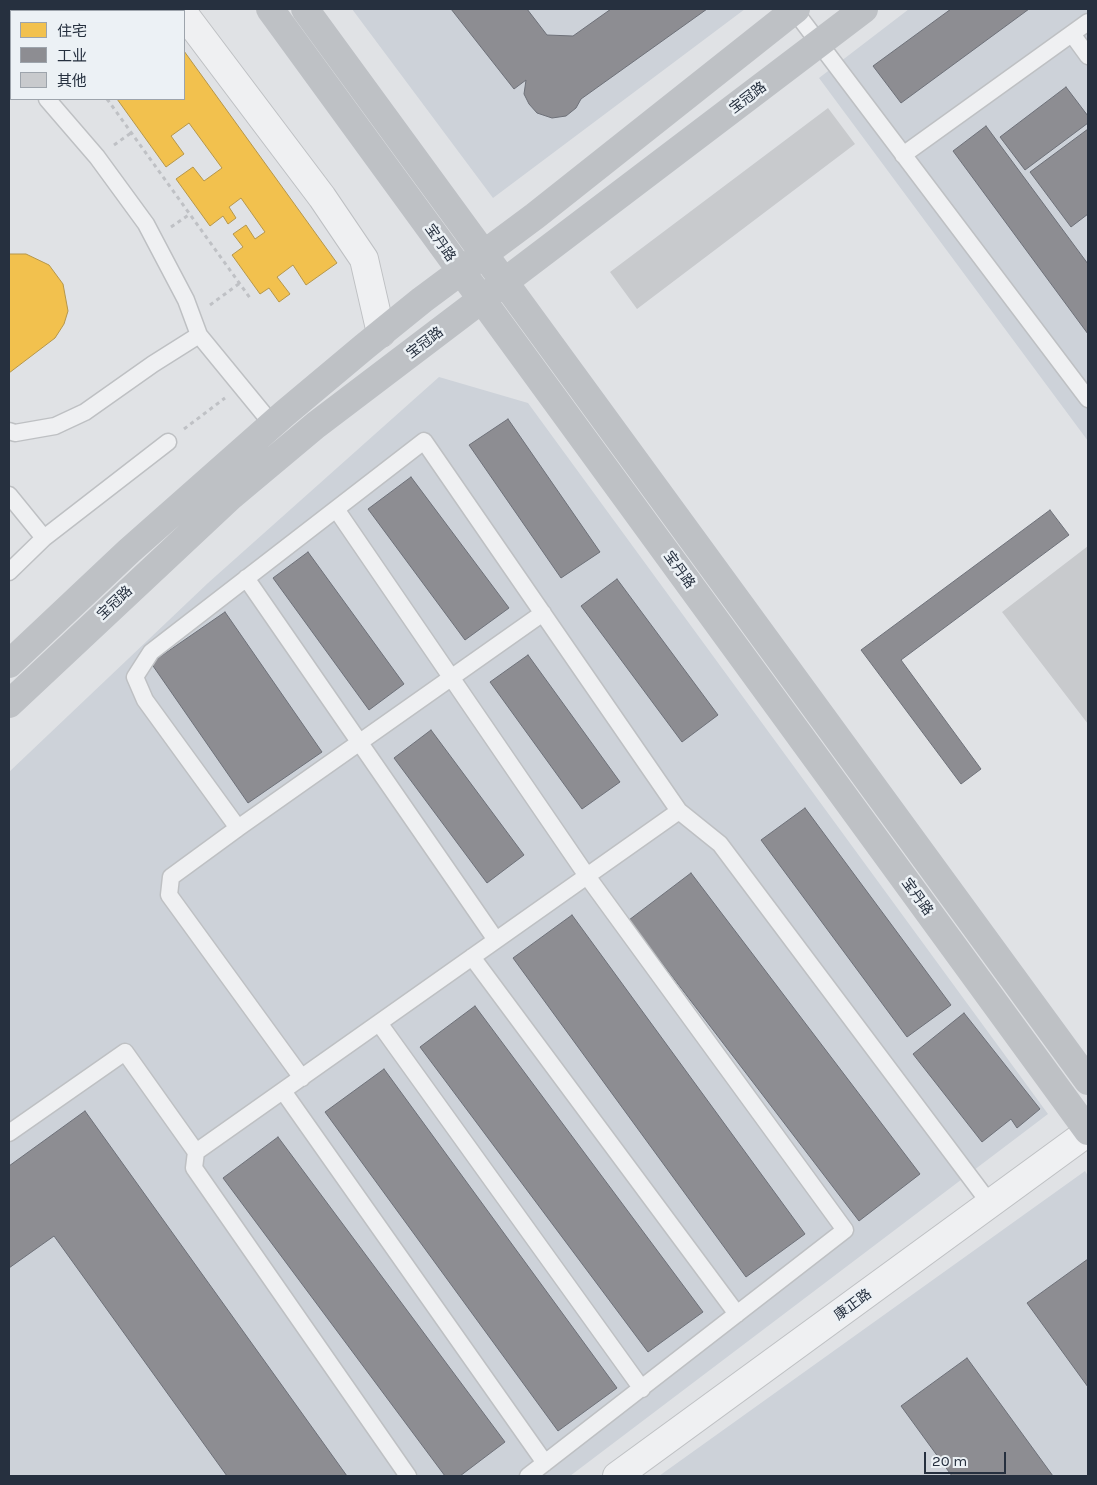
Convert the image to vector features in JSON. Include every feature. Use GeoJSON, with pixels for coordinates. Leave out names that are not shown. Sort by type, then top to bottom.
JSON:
{"type":"FeatureCollection","features":[{"type":"Feature","properties":{"kind":"street","name":"宝丹路"},"geometry":{"type":"LineString","coordinates":[[270,9],[1088,1132]]}},
{"type":"Feature","properties":{"kind":"street","name":"宝丹路"},"geometry":{"type":"LineString","coordinates":[[305,9],[1088,1081]]}},
{"type":"Feature","properties":{"kind":"street","name":"宝冠路"},"geometry":{"type":"LineString","coordinates":[[9,664],[129,551],[272,424],[381,333],[535,216],[793,9]]}},
{"type":"Feature","properties":{"kind":"street","name":"宝冠路"},"geometry":{"type":"LineString","coordinates":[[9,704],[230,497],[316,426],[864,9]]}},
{"type":"Feature","properties":{"kind":"street"},"geometry":{"type":"LineString","coordinates":[[185,15],[322,197],[364,259],[381,333]]}},
{"type":"Feature","properties":{"kind":"street","name":"康正路"},"geometry":{"type":"LineString","coordinates":[[617,1476],[990,1206],[1088,1132]]}},
{"type":"Feature","properties":{"kind":"lane"},"geometry":{"type":"LineString","coordinates":[[793,9],[1088,399]]}},
{"type":"Feature","properties":{"kind":"lane"},"geometry":{"type":"LineString","coordinates":[[903,155],[1088,22]]}},
{"type":"Feature","properties":{"kind":"lane"},"geometry":{"type":"LineString","coordinates":[[1072,34],[1088,56]]}},
{"type":"Feature","properties":{"kind":"lane"},"geometry":{"type":"LineString","coordinates":[[48,100],[97,157],[146,224],[186,300],[200,335],[272,424]]}},
{"type":"Feature","properties":{"kind":"lane"},"geometry":{"type":"LineString","coordinates":[[9,431],[15,433],[55,426],[85,412],[153,364],[200,335]]}},
{"type":"Feature","properties":{"kind":"lane"},"geometry":{"type":"LineString","coordinates":[[238,828],[145,700],[136,677],[151,652],[424,441],[679,811],[720,844],[990,1206]]}},
{"type":"Feature","properties":{"kind":"lane"},"geometry":{"type":"LineString","coordinates":[[9,572],[44,538],[168,442]]}},
{"type":"Feature","properties":{"kind":"lane"},"geometry":{"type":"LineString","coordinates":[[9,495],[44,538]]}},
{"type":"Feature","properties":{"kind":"lane"},"geometry":{"type":"LineString","coordinates":[[336,509],[587,876],[845,1230],[528,1476]]}},
{"type":"Feature","properties":{"kind":"lane"},"geometry":{"type":"LineString","coordinates":[[246,578],[496,940]]}},
{"type":"Feature","properties":{"kind":"lane"},"geometry":{"type":"LineString","coordinates":[[302,1078],[169,894],[171,877],[543,613]]}},
{"type":"Feature","properties":{"kind":"lane"},"geometry":{"type":"LineString","coordinates":[[196,1152],[679,811]]}},
{"type":"Feature","properties":{"kind":"lane"},"geometry":{"type":"LineString","coordinates":[[472,957],[737,1314]]}},
{"type":"Feature","properties":{"kind":"lane"},"geometry":{"type":"LineString","coordinates":[[379,1023],[642,1389]]}},
{"type":"Feature","properties":{"kind":"lane"},"geometry":{"type":"LineString","coordinates":[[9,1133],[125,1052],[196,1152],[194,1168],[408,1476]]}},
{"type":"Feature","properties":{"kind":"lane"},"geometry":{"type":"LineString","coordinates":[[283,1091],[545,1463]]}},
{"type":"Feature","properties":{"kind":"path"},"geometry":{"type":"LineString","coordinates":[[108,100],[250,298]]}},
{"type":"Feature","properties":{"kind":"path"},"geometry":{"type":"LineString","coordinates":[[193,318],[240,283]]}},
{"type":"Feature","properties":{"kind":"path"},"geometry":{"type":"LineString","coordinates":[[168,442],[241,386]]}},
{"type":"Feature","properties":{"kind":"shaded area"},"geometry":{"type":"Polygon","coordinates":[[[352,9],[745,9],[493,198],[352,9]]]}},
{"type":"Feature","properties":{"kind":"shaded area"},"geometry":{"type":"Polygon","coordinates":[[[909,9],[1088,9],[1088,441],[819,78],[909,9]]]}},
{"type":"Feature","properties":{"kind":"shaded area"},"geometry":{"type":"Polygon","coordinates":[[[439,377],[528,403],[1048,1114],[570,1476],[9,1476],[9,772],[208,583],[439,377]]]}},
{"type":"Feature","properties":{"kind":"shaded area"},"geometry":{"type":"Polygon","coordinates":[[[1085,1171],[1088,1176],[1088,1476],[659,1476],[1085,1171]]]}},
{"type":"Feature","properties":{"kind":"building: 住宅"},"geometry":{"type":"Polygon","coordinates":[[[52,9],[154,10],[53,10],[52,9]]]}},
{"type":"Feature","properties":{"kind":"building: 住宅"},"geometry":{"type":"Polygon","coordinates":[[[185,52],[337,263],[306,285],[293,265],[277,277],[290,294],[279,302],[269,288],[260,294],[232,255],[243,247],[233,234],[246,225],[255,239],[265,232],[241,198],[229,207],[236,218],[228,224],[223,216],[210,226],[176,179],[193,167],[204,181],[222,168],[189,123],[171,136],[184,154],[166,167],[118,100],[185,100],[185,52]]]}},
{"type":"Feature","properties":{"kind":"building: 住宅"},"geometry":{"type":"Polygon","coordinates":[[[9,254],[26,254],[49,265],[63,284],[68,311],[64,324],[55,338],[9,373],[9,254]]]}},
{"type":"Feature","properties":{"kind":"building: 工业"},"geometry":{"type":"Polygon","coordinates":[[[451,9],[527,9],[547,35],[573,36],[611,9],[707,9],[581,99],[576,108],[566,116],[552,118],[537,113],[529,104],[524,94],[526,80],[514,89],[451,9]]]}},
{"type":"Feature","properties":{"kind":"building: 工业"},"geometry":{"type":"Polygon","coordinates":[[[951,9],[1029,9],[901,103],[873,66],[951,9]]]}},
{"type":"Feature","properties":{"kind":"building: 工业"},"geometry":{"type":"Polygon","coordinates":[[[1066,87],[1088,116],[1088,123],[1025,170],[1000,137],[1066,87]]]}},
{"type":"Feature","properties":{"kind":"building: 工业"},"geometry":{"type":"Polygon","coordinates":[[[986,126],[1088,264],[1088,334],[953,151],[986,126]]]}},
{"type":"Feature","properties":{"kind":"building: 工业"},"geometry":{"type":"Polygon","coordinates":[[[1088,129],[1088,214],[1071,227],[1030,172],[1088,129]]]}},
{"type":"Feature","properties":{"kind":"building: 工业"},"geometry":{"type":"Polygon","coordinates":[[[508,419],[600,552],[561,578],[469,445],[508,419]]]}},
{"type":"Feature","properties":{"kind":"building: 工业"},"geometry":{"type":"Polygon","coordinates":[[[411,477],[509,608],[465,640],[368,509],[411,477]]]}},
{"type":"Feature","properties":{"kind":"building: 工业"},"geometry":{"type":"Polygon","coordinates":[[[1050,510],[1069,535],[901,660],[981,769],[961,784],[861,650],[1050,510]]]}},
{"type":"Feature","properties":{"kind":"building: 工业"},"geometry":{"type":"Polygon","coordinates":[[[308,552],[404,684],[369,710],[273,578],[308,552]]]}},
{"type":"Feature","properties":{"kind":"building: 工业"},"geometry":{"type":"Polygon","coordinates":[[[617,579],[718,715],[682,742],[581,606],[617,579]]]}},
{"type":"Feature","properties":{"kind":"building: 工业"},"geometry":{"type":"Polygon","coordinates":[[[225,612],[322,752],[248,803],[151,663],[225,612]]]}},
{"type":"Feature","properties":{"kind":"building: 工业"},"geometry":{"type":"Polygon","coordinates":[[[528,655],[620,782],[582,809],[490,682],[528,655]]]}},
{"type":"Feature","properties":{"kind":"building: 工业"},"geometry":{"type":"Polygon","coordinates":[[[431,730],[524,855],[487,883],[394,758],[431,730]]]}},
{"type":"Feature","properties":{"kind":"building: 工业"},"geometry":{"type":"Polygon","coordinates":[[[805,808],[951,1005],[907,1037],[761,840],[805,808]]]}},
{"type":"Feature","properties":{"kind":"building: 工业"},"geometry":{"type":"Polygon","coordinates":[[[691,873],[920,1174],[859,1221],[629,920],[691,873]]]}},
{"type":"Feature","properties":{"kind":"building: 工业"},"geometry":{"type":"Polygon","coordinates":[[[572,915],[805,1234],[746,1277],[513,958],[572,915]]]}},
{"type":"Feature","properties":{"kind":"building: 工业"},"geometry":{"type":"Polygon","coordinates":[[[475,1006],[703,1312],[648,1352],[420,1047],[475,1006]]]}},
{"type":"Feature","properties":{"kind":"building: 工业"},"geometry":{"type":"Polygon","coordinates":[[[964,1013],[1040,1109],[1017,1128],[1011,1119],[982,1142],[913,1054],[964,1013]]]}},
{"type":"Feature","properties":{"kind":"building: 工业"},"geometry":{"type":"Polygon","coordinates":[[[384,1069],[617,1388],[558,1431],[325,1112],[384,1069]]]}},
{"type":"Feature","properties":{"kind":"building: 工业"},"geometry":{"type":"Polygon","coordinates":[[[85,1111],[347,1476],[227,1476],[54,1236],[9,1268],[9,1166],[85,1111]]]}},
{"type":"Feature","properties":{"kind":"building: 工业"},"geometry":{"type":"Polygon","coordinates":[[[278,1137],[505,1442],[460,1476],[445,1476],[223,1178],[278,1137]]]}},
{"type":"Feature","properties":{"kind":"building: 工业"},"geometry":{"type":"Polygon","coordinates":[[[1088,1259],[1088,1387],[1027,1303],[1088,1259]]]}},
{"type":"Feature","properties":{"kind":"building: 工业"},"geometry":{"type":"Polygon","coordinates":[[[967,1358],[1053,1476],[952,1476],[901,1406],[967,1358]]]}},
{"type":"Feature","properties":{"kind":"building: 其他"},"geometry":{"type":"Polygon","coordinates":[[[828,108],[855,144],[637,309],[610,272],[828,108]]]}},
{"type":"Feature","properties":{"kind":"building: 其他"},"geometry":{"type":"Polygon","coordinates":[[[1088,546],[1088,724],[1002,612],[1088,546]]]}}]}
